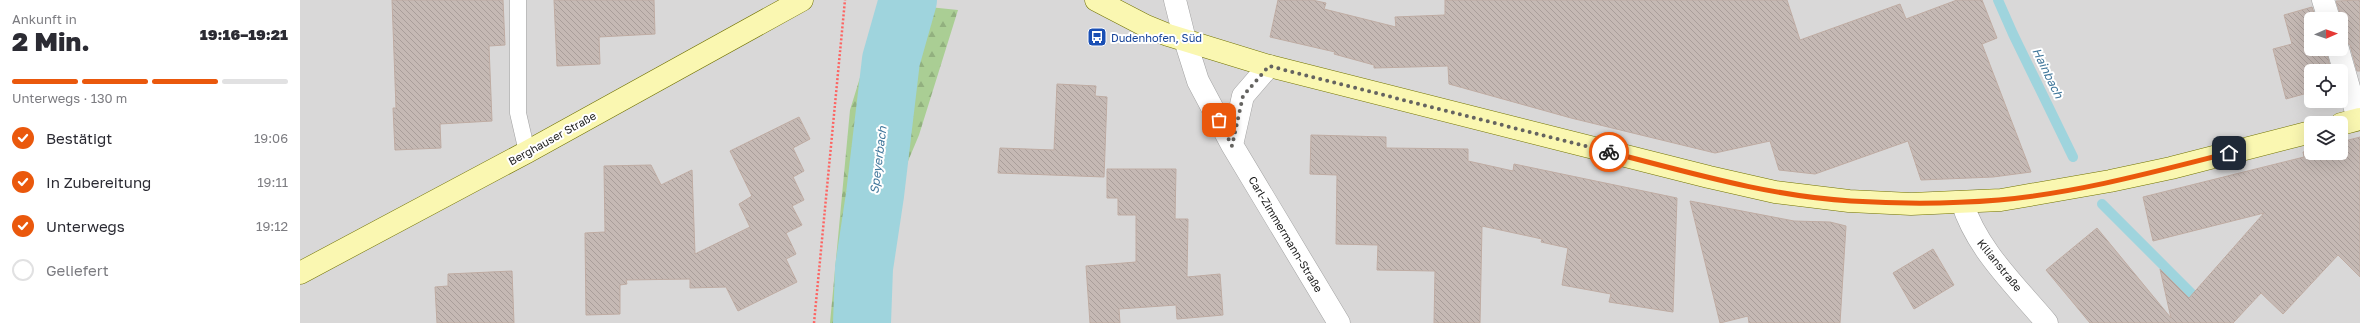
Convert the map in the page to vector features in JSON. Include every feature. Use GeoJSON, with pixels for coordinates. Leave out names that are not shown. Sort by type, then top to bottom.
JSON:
{"type":"FeatureCollection","features":[{"type":"Feature","properties":{"kind":"main road","name":"Berghauser Straße"},"geometry":{"type":"LineString","coordinates":[[300,273],[527,152],[802,0]]}},
{"type":"Feature","properties":{"kind":"main road"},"geometry":{"type":"LineString","coordinates":[[1096,0],[1146,26],[1185,40],[1269,66],[1775,192],[1849,201],[1962,202],[2001,200],[2110,181],[2304,134]]}},
{"type":"Feature","properties":{"kind":"street","name":"Carl-Zimmermann-Straße"},"geometry":{"type":"LineString","coordinates":[[1175,0],[1185,40],[1198,81],[1232,146],[1339,323]]}},
{"type":"Feature","properties":{"kind":"street"},"geometry":{"type":"LineString","coordinates":[[2323,0],[2327,12]]}},
{"type":"Feature","properties":{"kind":"street"},"geometry":{"type":"LineString","coordinates":[[2339,56],[2353,121]]}},
{"type":"Feature","properties":{"kind":"street"},"geometry":{"type":"LineString","coordinates":[[1232,146],[1243,96],[1269,66]]}},
{"type":"Feature","properties":{"kind":"street","name":"Kilianstraße"},"geometry":{"type":"LineString","coordinates":[[1962,202],[1968,222],[1980,243],[2047,323]]}},
{"type":"Feature","properties":{"kind":"lane"},"geometry":{"type":"LineString","coordinates":[[518,0],[518,113],[527,152]]}},
{"type":"Feature","properties":{"kind":"path"},"geometry":{"type":"LineString","coordinates":[[814,323],[845,0]]}},
{"type":"Feature","properties":{"kind":"shaded area"},"geometry":{"type":"Polygon","coordinates":[[[300,0],[2360,0],[2360,323],[300,323],[300,0]]]}},
{"type":"Feature","properties":{"kind":"green space"},"geometry":{"type":"Polygon","coordinates":[[[890,3],[958,10],[919,135],[890,204],[882,281],[881,323],[830,323],[850,110],[870,45],[890,3]]]}},
{"type":"Feature","properties":{"kind":"building"},"geometry":{"type":"Polygon","coordinates":[[[392,0],[503,0],[505,45],[489,46],[492,121],[440,124],[441,148],[395,150],[393,108],[396,108],[392,0]]]}},
{"type":"Feature","properties":{"kind":"building"},"geometry":{"type":"Polygon","coordinates":[[[554,0],[654,0],[655,34],[599,37],[600,64],[557,66],[554,0]]]}},
{"type":"Feature","properties":{"kind":"building"},"geometry":{"type":"Polygon","coordinates":[[[1278,0],[1312,0],[1326,3],[1324,9],[1396,27],[1395,17],[1445,15],[1445,0],[1787,0],[1800,40],[1900,4],[1906,19],[1957,0],[1982,0],[1997,38],[1982,44],[2031,172],[1993,177],[1921,180],[1908,141],[1815,174],[1779,170],[1770,141],[1715,153],[1571,118],[1449,84],[1448,66],[1374,68],[1374,65],[1334,54],[1335,52],[1270,37],[1278,0]]]}},
{"type":"Feature","properties":{"kind":"building"},"geometry":{"type":"Polygon","coordinates":[[[2360,0],[2360,71],[2357,71],[2350,45],[2348,43],[2348,12],[2340,12],[2336,1],[2360,0]]]}},
{"type":"Feature","properties":{"kind":"building"},"geometry":{"type":"Polygon","coordinates":[[[2312,7],[2314,12],[2304,12],[2304,56],[2328,56],[2329,64],[2304,64],[2304,94],[2286,99],[2273,49],[2292,44],[2284,15],[2312,7]]]}},
{"type":"Feature","properties":{"kind":"building"},"geometry":{"type":"Polygon","coordinates":[[[1057,84],[1096,86],[1095,96],[1107,97],[1104,177],[998,173],[1000,148],[1054,150],[1057,84]]]}},
{"type":"Feature","properties":{"kind":"building"},"geometry":{"type":"Polygon","coordinates":[[[799,117],[810,139],[793,148],[804,171],[793,177],[804,200],[792,206],[802,225],[786,233],[796,254],[786,259],[797,282],[738,311],[726,287],[690,288],[690,279],[626,280],[627,284],[620,285],[620,314],[586,315],[585,233],[605,232],[604,166],[651,165],[661,185],[692,170],[695,254],[750,227],[739,204],[752,196],[730,151],[799,117]]]}},
{"type":"Feature","properties":{"kind":"building"},"geometry":{"type":"Polygon","coordinates":[[[1311,135],[1386,137],[1386,148],[1468,149],[1468,161],[1513,171],[1514,164],[1677,198],[1673,312],[1609,302],[1611,294],[1562,285],[1568,248],[1541,242],[1542,239],[1482,226],[1480,323],[1434,323],[1435,271],[1377,270],[1378,245],[1336,244],[1337,175],[1310,174],[1311,135]]]}},
{"type":"Feature","properties":{"kind":"building"},"geometry":{"type":"Polygon","coordinates":[[[2360,137],[2360,277],[2338,255],[2283,314],[2261,293],[2233,323],[2090,323],[2046,270],[2097,228],[2171,318],[2160,269],[2189,298],[2264,213],[2153,241],[2143,197],[2304,157],[2304,160],[2348,160],[2348,140],[2360,137]]]}},
{"type":"Feature","properties":{"kind":"building"},"geometry":{"type":"Polygon","coordinates":[[[1107,169],[1176,169],[1175,219],[1188,219],[1187,277],[1220,274],[1223,315],[1177,319],[1176,305],[1119,309],[1120,323],[1090,323],[1086,266],[1136,262],[1136,215],[1118,215],[1118,198],[1107,198],[1107,169]]]}},
{"type":"Feature","properties":{"kind":"building"},"geometry":{"type":"Polygon","coordinates":[[[1690,201],[1794,221],[1830,222],[1846,226],[1840,323],[1749,323],[1748,316],[1720,323],[1690,201]]]}},
{"type":"Feature","properties":{"kind":"building"},"geometry":{"type":"Polygon","coordinates":[[[1933,249],[1954,285],[1914,309],[1893,273],[1933,249]]]}},
{"type":"Feature","properties":{"kind":"building"},"geometry":{"type":"Polygon","coordinates":[[[512,271],[514,323],[437,323],[435,287],[448,286],[448,274],[512,271]]]}},
{"type":"Feature","properties":{"kind":"waterway","name":"Speyerbach"},"geometry":{"type":"LineString","coordinates":[[862,323],[864,268],[875,195],[891,60],[908,0]]}},
{"type":"Feature","properties":{"kind":"waterway","name":"Hainbach"},"geometry":{"type":"LineString","coordinates":[[1998,0],[2073,157]]}},
{"type":"Feature","properties":{"kind":"waterway","name":"Hainbach"},"geometry":{"type":"LineString","coordinates":[[2102,204],[2201,303]]}},
{"type":"Feature","properties":{"kind":"way so far"},"geometry":{"type":"LineString","coordinates":[[1219,120],[1232,146],[1238,109],[1243,96],[1255,80],[1269,66],[1609,152]]}},
{"type":"Feature","properties":{"kind":"place","name":"Dudenhofen, Süd"},"geometry":{"type":"Point","coordinates":[1097,37]}},
{"type":"Feature","properties":{"kind":"route"},"geometry":{"type":"LineString","coordinates":[[1609,152],[1775,192],[1849,201],[1911,204],[2001,200],[2110,181],[2171,168],[2229,153]]}}]}
